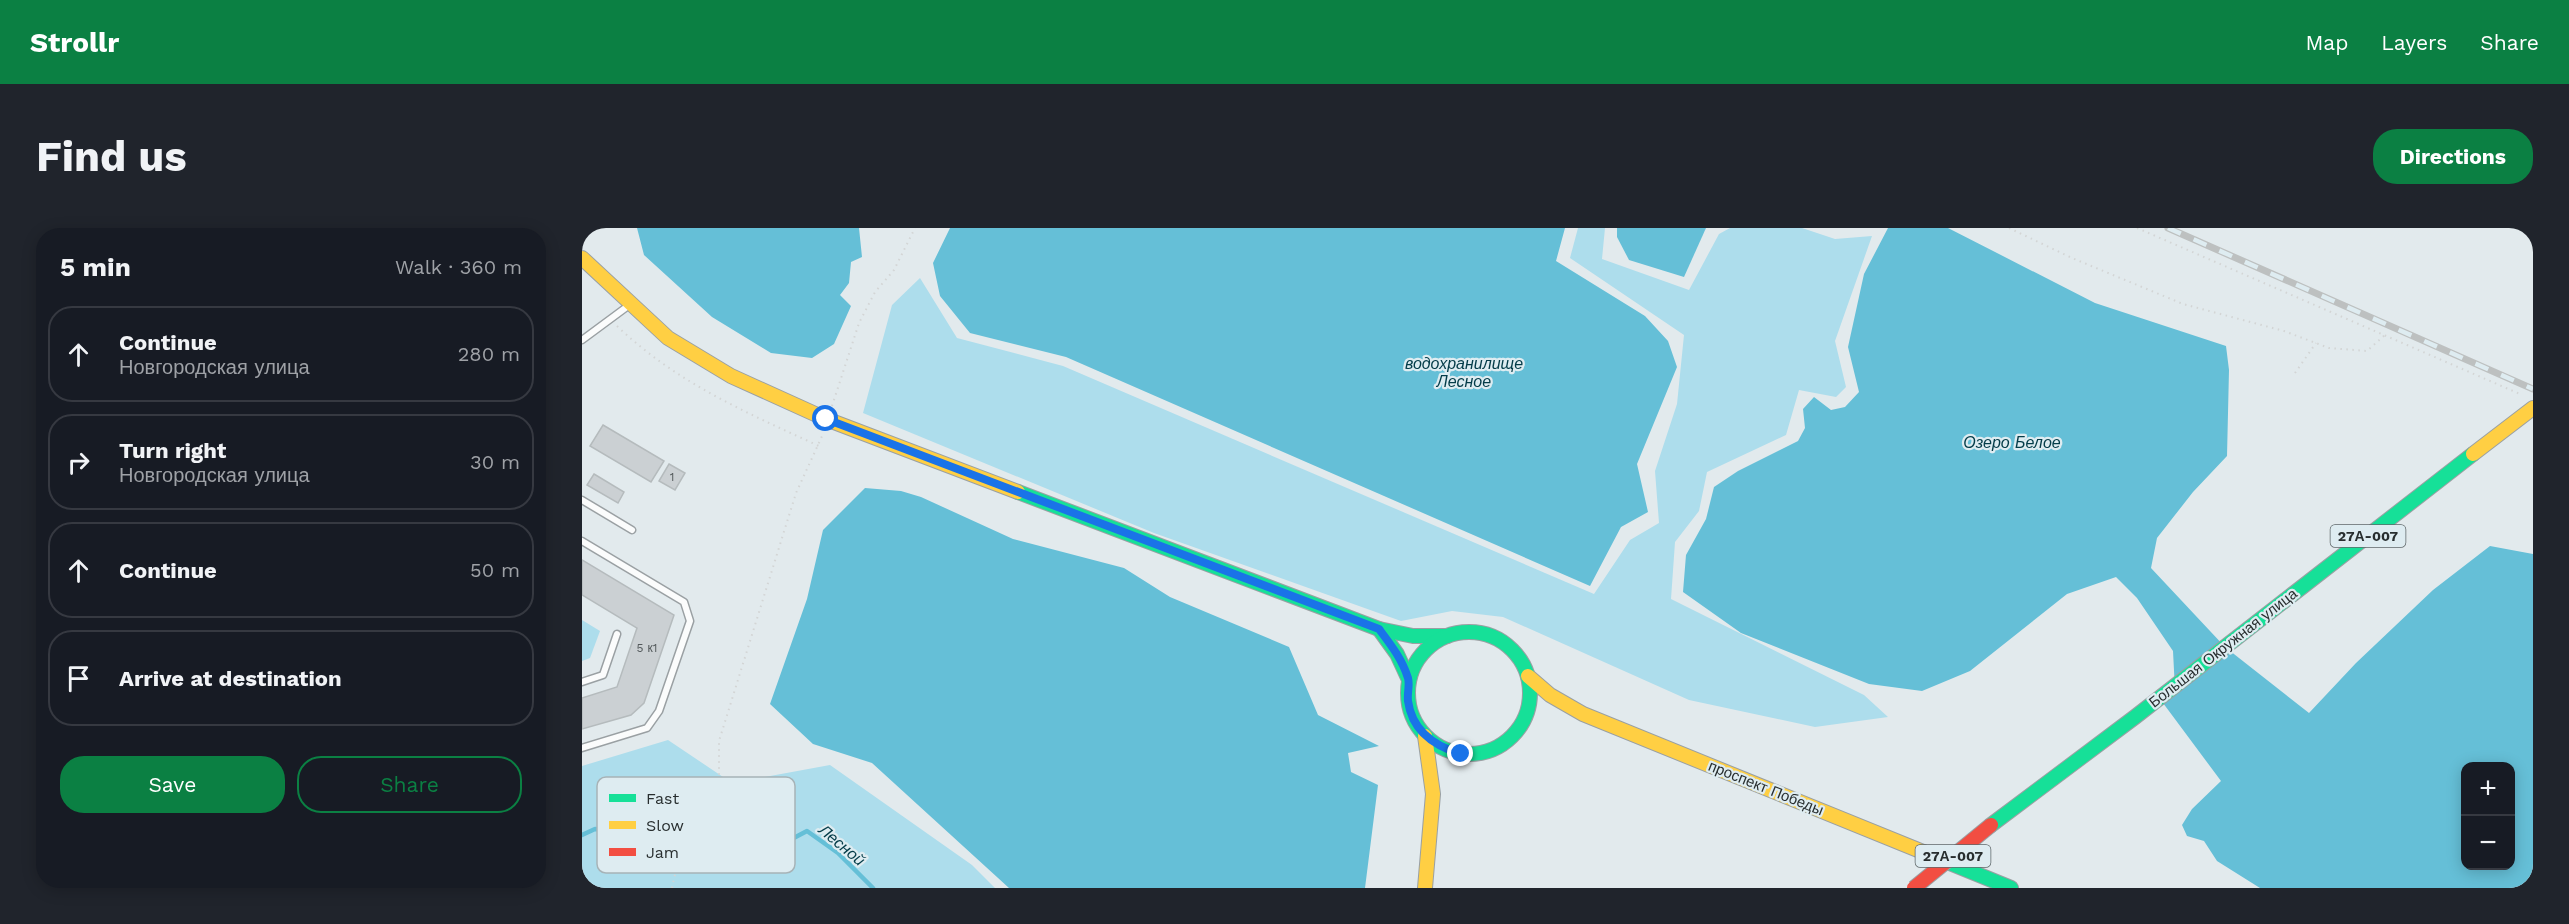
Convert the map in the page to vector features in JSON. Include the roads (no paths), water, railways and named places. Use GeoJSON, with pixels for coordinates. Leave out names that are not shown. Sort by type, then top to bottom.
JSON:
{"type":"FeatureCollection","features":[{"type":"Feature","properties":{"kind":"main road"},"geometry":{"type":"LineString","coordinates":[[584,263],[668,338],[731,376],[826,419],[1379,629],[1413,636],[1447,636],[1467,632],[1486,634],[1512,651],[1519,658],[1528,676],[1530,696],[1526,715],[1516,733],[1500,746],[1480,753],[1461,754],[1441,748],[1425,736],[1413,720],[1407,700],[1408,680],[1416,661],[1429,646],[1447,636]]}},
{"type":"Feature","properties":{"kind":"main road","name":"Большая Окружная улица"},"geometry":{"type":"LineString","coordinates":[[1914,888],[1991,825],[2135,717],[2533,408]]}},
{"type":"Feature","properties":{"kind":"main road"},"geometry":{"type":"LineString","coordinates":[[1379,629],[1397,654],[1408,680]]}},
{"type":"Feature","properties":{"kind":"main road","name":"проспект Победы"},"geometry":{"type":"LineString","coordinates":[[1528,676],[1550,695],[1583,714],[2011,888]]}},
{"type":"Feature","properties":{"kind":"main road"},"geometry":{"type":"LineString","coordinates":[[1425,736],[1431,758],[1435,802],[1425,888]]}},
{"type":"Feature","properties":{"kind":"lane"},"geometry":{"type":"LineString","coordinates":[[582,340],[631,304]]}},
{"type":"Feature","properties":{"kind":"lane"},"geometry":{"type":"LineString","coordinates":[[582,501],[632,530]]}},
{"type":"Feature","properties":{"kind":"lane"},"geometry":{"type":"LineString","coordinates":[[582,541],[684,602],[690,621],[659,711],[647,728],[582,748]]}},
{"type":"Feature","properties":{"kind":"lane"},"geometry":{"type":"LineString","coordinates":[[582,682],[603,675],[617,634]]}},
{"type":"Feature","properties":{"kind":"water"},"geometry":{"type":"Polygon","coordinates":[[[637,228],[859,228],[862,257],[851,262],[849,283],[840,295],[851,306],[834,344],[812,358],[771,353],[712,317],[644,255],[637,228]]]}},
{"type":"Feature","properties":{"kind":"water","name":"водохранилище Лесное"},"geometry":{"type":"Polygon","coordinates":[[[950,228],[1565,228],[1556,261],[1645,316],[1668,341],[1677,367],[1637,464],[1648,512],[1621,527],[1590,586],[1066,357],[970,333],[940,296],[933,263],[950,228]]]}},
{"type":"Feature","properties":{"kind":"water"},"geometry":{"type":"Polygon","coordinates":[[[1617,228],[1706,228],[1684,277],[1629,260],[1617,237],[1617,228]]]}},
{"type":"Feature","properties":{"kind":"water","name":"Озеро Белое"},"geometry":{"type":"Polygon","coordinates":[[[1888,228],[1948,228],[2095,303],[2226,346],[2229,370],[2227,456],[2193,492],[2157,538],[2151,568],[2225,647],[2309,713],[2356,663],[2433,590],[2490,546],[2533,554],[2533,888],[2260,888],[2217,861],[2204,841],[2187,836],[2182,825],[2192,809],[2221,781],[2163,703],[2175,690],[2173,651],[2137,598],[2116,577],[2067,594],[1970,671],[1922,691],[1869,684],[1741,633],[1683,592],[1686,555],[1706,519],[1714,487],[1738,471],[1798,441],[1805,428],[1803,409],[1814,397],[1831,410],[1845,407],[1859,392],[1848,347],[1864,274],[1888,228]]]}},
{"type":"Feature","properties":{"kind":"water"},"geometry":{"type":"Polygon","coordinates":[[[865,488],[901,491],[921,497],[1013,539],[1124,568],[1170,597],[1289,647],[1318,715],[1379,746],[1348,753],[1351,772],[1378,785],[1365,888],[1009,888],[872,763],[813,744],[770,704],[807,599],[823,530],[865,488]]]}},
{"type":"Feature","properties":{"kind":"waterway","name":"Лесной"},"geometry":{"type":"LineString","coordinates":[[582,835],[597,829]]}},
{"type":"Feature","properties":{"kind":"waterway","name":"Лесной"},"geometry":{"type":"LineString","coordinates":[[795,837],[807,831],[838,853],[873,888]]}},
{"type":"Feature","properties":{"kind":"railway"},"geometry":{"type":"LineString","coordinates":[[2168,228],[2533,389]]}}]}
